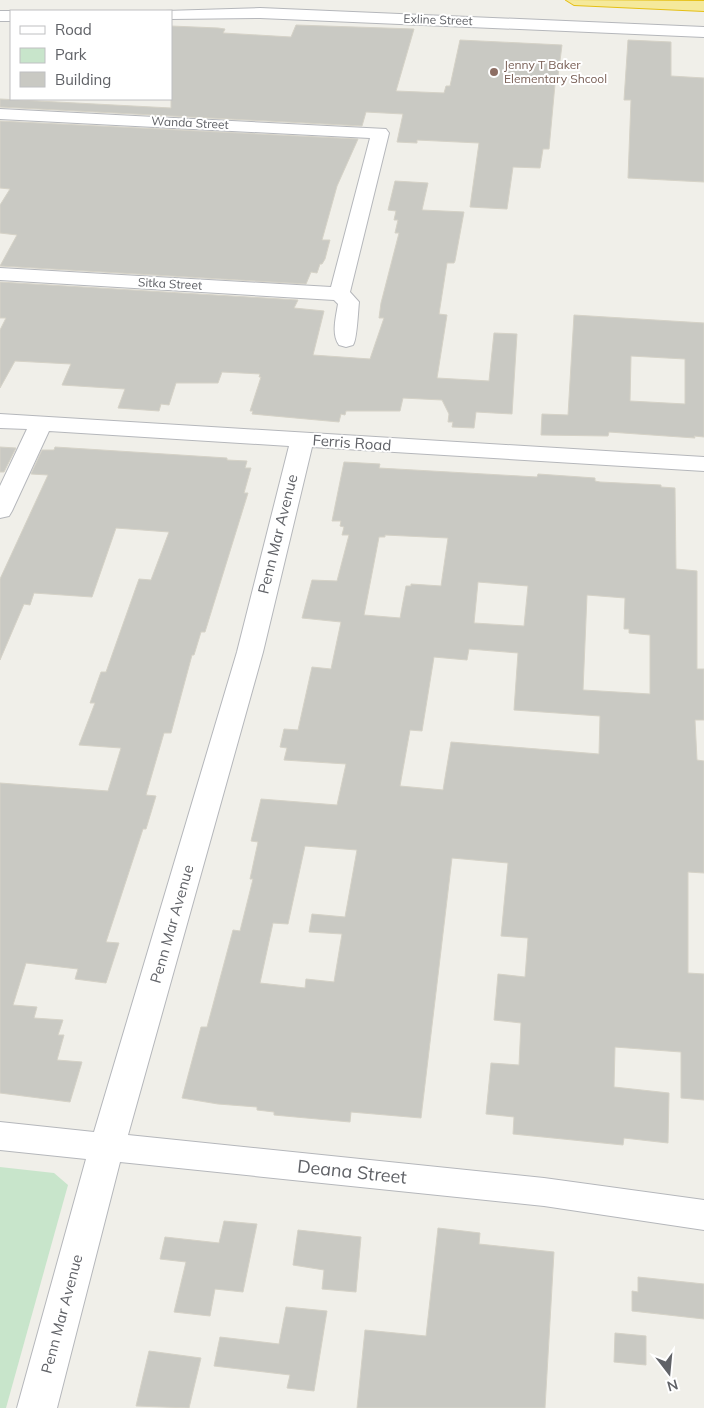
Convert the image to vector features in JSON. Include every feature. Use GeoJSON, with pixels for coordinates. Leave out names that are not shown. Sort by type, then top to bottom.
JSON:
{"type":"FeatureCollection","features":[{"type":"Feature","properties":{"kind":"highway"},"geometry":{"type":"LineString","coordinates":[[574,0],[704,6]]}},
{"type":"Feature","properties":{"kind":"street","name":"Exline Street"},"geometry":{"type":"LineString","coordinates":[[172,14],[267,13],[704,32]]}},
{"type":"Feature","properties":{"kind":"street","name":"Wanda Street"},"geometry":{"type":"LineString","coordinates":[[0,114],[380,133],[339,294]]}},
{"type":"Feature","properties":{"kind":"street","name":"Sitka Street"},"geometry":{"type":"LineString","coordinates":[[0,274],[339,294]]}},
{"type":"Feature","properties":{"kind":"street"},"geometry":{"type":"LineString","coordinates":[[339,294],[349,302],[345,325],[346,342]]}},
{"type":"Feature","properties":{"kind":"street","name":"Ferris Road"},"geometry":{"type":"LineString","coordinates":[[0,421],[704,464]]}},
{"type":"Feature","properties":{"kind":"street"},"geometry":{"type":"LineString","coordinates":[[0,511],[41,424]]}},
{"type":"Feature","properties":{"kind":"street","name":"Penn Mar Avenue"},"geometry":{"type":"LineString","coordinates":[[37,1408],[107,1146],[250,652],[302,440]]}},
{"type":"Feature","properties":{"kind":"street","name":"Deana Street"},"geometry":{"type":"LineString","coordinates":[[0,1136],[544,1192],[704,1215]]}},
{"type":"Feature","properties":{"kind":"green space"},"geometry":{"type":"Polygon","coordinates":[[[0,1167],[54,1173],[68,1185],[6,1408],[0,1408],[0,1167]]]}},
{"type":"Feature","properties":{"kind":"building"},"geometry":{"type":"Polygon","coordinates":[[[296,25],[414,29],[396,91],[444,93],[446,86],[450,86],[460,40],[562,45],[557,84],[555,84],[549,149],[543,149],[540,168],[513,167],[507,209],[470,207],[479,143],[417,140],[417,143],[397,142],[403,114],[366,112],[362,126],[0,107],[0,99],[171,108],[172,26],[218,28],[225,29],[223,33],[291,37],[296,25]]]}},
{"type":"Feature","properties":{"kind":"building"},"geometry":{"type":"Polygon","coordinates":[[[628,40],[671,42],[671,76],[704,78],[704,182],[628,178],[631,100],[624,100],[628,40]]]}},
{"type":"Feature","properties":{"kind":"building"},"geometry":{"type":"Polygon","coordinates":[[[0,121],[358,139],[337,186],[322,240],[330,240],[325,259],[320,264],[317,273],[311,272],[306,284],[0,266],[17,235],[0,233],[0,205],[10,189],[0,188],[0,121]]]}},
{"type":"Feature","properties":{"kind":"building"},"geometry":{"type":"Polygon","coordinates":[[[395,181],[428,183],[422,210],[464,212],[455,261],[454,263],[447,263],[439,314],[447,315],[437,378],[489,381],[494,333],[517,334],[512,414],[476,412],[474,428],[452,427],[453,422],[448,422],[449,414],[442,400],[403,398],[400,411],[346,411],[345,415],[341,414],[339,422],[252,414],[253,411],[250,411],[261,377],[259,377],[260,374],[222,372],[218,383],[176,383],[169,405],[161,404],[159,411],[118,408],[125,389],[62,385],[71,364],[15,361],[0,388],[0,330],[6,318],[0,318],[0,282],[298,300],[294,308],[324,311],[313,355],[370,359],[384,318],[379,318],[381,303],[399,233],[395,233],[398,220],[394,220],[396,211],[388,210],[395,181]]]}},
{"type":"Feature","properties":{"kind":"building"},"geometry":{"type":"Polygon","coordinates":[[[574,315],[704,323],[704,437],[609,432],[608,436],[541,435],[542,414],[568,415],[574,315]],[[631,356],[630,401],[685,404],[685,359],[631,356]]]}},
{"type":"Feature","properties":{"kind":"building"},"geometry":{"type":"Polygon","coordinates":[[[0,447],[16,448],[4,472],[0,472],[0,447]]]}},
{"type":"Feature","properties":{"kind":"building"},"geometry":{"type":"Polygon","coordinates":[[[55,447],[227,458],[227,460],[247,461],[245,468],[251,468],[244,493],[248,493],[205,632],[201,632],[194,655],[192,655],[171,733],[164,733],[146,795],[156,796],[146,829],[143,829],[106,942],[119,943],[106,983],[75,979],[78,969],[26,963],[13,1005],[37,1007],[34,1018],[63,1020],[58,1035],[64,1035],[57,1060],[82,1062],[70,1102],[0,1093],[0,783],[108,791],[121,748],[79,745],[95,703],[90,703],[101,672],[106,672],[139,579],[151,580],[169,532],[116,528],[92,597],[34,593],[30,605],[24,604],[0,660],[0,579],[48,475],[31,474],[42,450],[54,450],[55,447]]]}},
{"type":"Feature","properties":{"kind":"building"},"geometry":{"type":"Polygon","coordinates":[[[344,462],[380,464],[379,468],[537,477],[538,474],[595,478],[595,481],[600,482],[661,485],[661,487],[675,488],[676,569],[697,571],[697,669],[704,669],[704,720],[695,720],[697,760],[704,761],[704,873],[688,872],[688,973],[704,974],[704,1100],[681,1098],[681,1052],[615,1047],[614,1087],[669,1093],[668,1143],[624,1138],[623,1145],[513,1134],[514,1117],[486,1114],[491,1063],[519,1065],[521,1023],[494,1020],[498,974],[525,977],[528,938],[501,936],[508,863],[452,858],[421,1118],[351,1112],[350,1122],[274,1115],[274,1112],[257,1110],[257,1107],[218,1104],[182,1098],[201,1027],[207,1027],[233,930],[240,931],[253,879],[250,879],[258,842],[251,841],[261,799],[337,805],[346,764],[284,760],[287,748],[280,747],[284,729],[298,730],[312,667],[331,669],[341,622],[302,618],[312,580],[337,581],[349,535],[342,535],[344,527],[340,526],[341,521],[332,521],[344,462]],[[385,535],[385,537],[379,537],[364,615],[400,618],[406,586],[411,586],[411,584],[441,586],[448,538],[385,535]],[[478,582],[474,623],[524,626],[528,586],[478,582]],[[587,595],[583,690],[650,694],[650,635],[629,633],[629,629],[624,629],[625,598],[587,595]],[[469,649],[467,660],[434,657],[422,731],[410,730],[400,786],[443,790],[451,742],[599,754],[600,716],[514,710],[518,653],[469,649]],[[305,846],[288,924],[273,923],[260,983],[305,988],[306,979],[334,982],[342,934],[309,932],[312,914],[345,917],[357,850],[305,846]]]}},
{"type":"Feature","properties":{"kind":"building"},"geometry":{"type":"Polygon","coordinates":[[[224,1221],[257,1224],[243,1292],[215,1289],[210,1316],[174,1312],[186,1262],[160,1259],[165,1237],[219,1243],[224,1221]]]}},
{"type":"Feature","properties":{"kind":"building"},"geometry":{"type":"Polygon","coordinates":[[[438,1228],[480,1233],[479,1244],[554,1252],[545,1408],[357,1408],[365,1330],[426,1336],[438,1228]]]}},
{"type":"Feature","properties":{"kind":"building"},"geometry":{"type":"Polygon","coordinates":[[[298,1230],[361,1237],[356,1292],[322,1289],[324,1270],[293,1265],[298,1230]]]}},
{"type":"Feature","properties":{"kind":"building"},"geometry":{"type":"Polygon","coordinates":[[[638,1277],[704,1284],[704,1319],[632,1311],[632,1291],[638,1292],[638,1277]]]}},
{"type":"Feature","properties":{"kind":"building"},"geometry":{"type":"Polygon","coordinates":[[[286,1307],[327,1311],[314,1391],[287,1388],[290,1375],[214,1366],[220,1337],[279,1344],[286,1307]]]}},
{"type":"Feature","properties":{"kind":"building"},"geometry":{"type":"Polygon","coordinates":[[[615,1333],[646,1336],[646,1365],[614,1362],[615,1333]]]}},
{"type":"Feature","properties":{"kind":"building"},"geometry":{"type":"Polygon","coordinates":[[[149,1351],[201,1358],[189,1408],[136,1406],[149,1351]]]}},
{"type":"Feature","properties":{"kind":"place","name":"Jenny T Baker Elementary Shcool"},"geometry":{"type":"Point","coordinates":[494,72]}}]}
